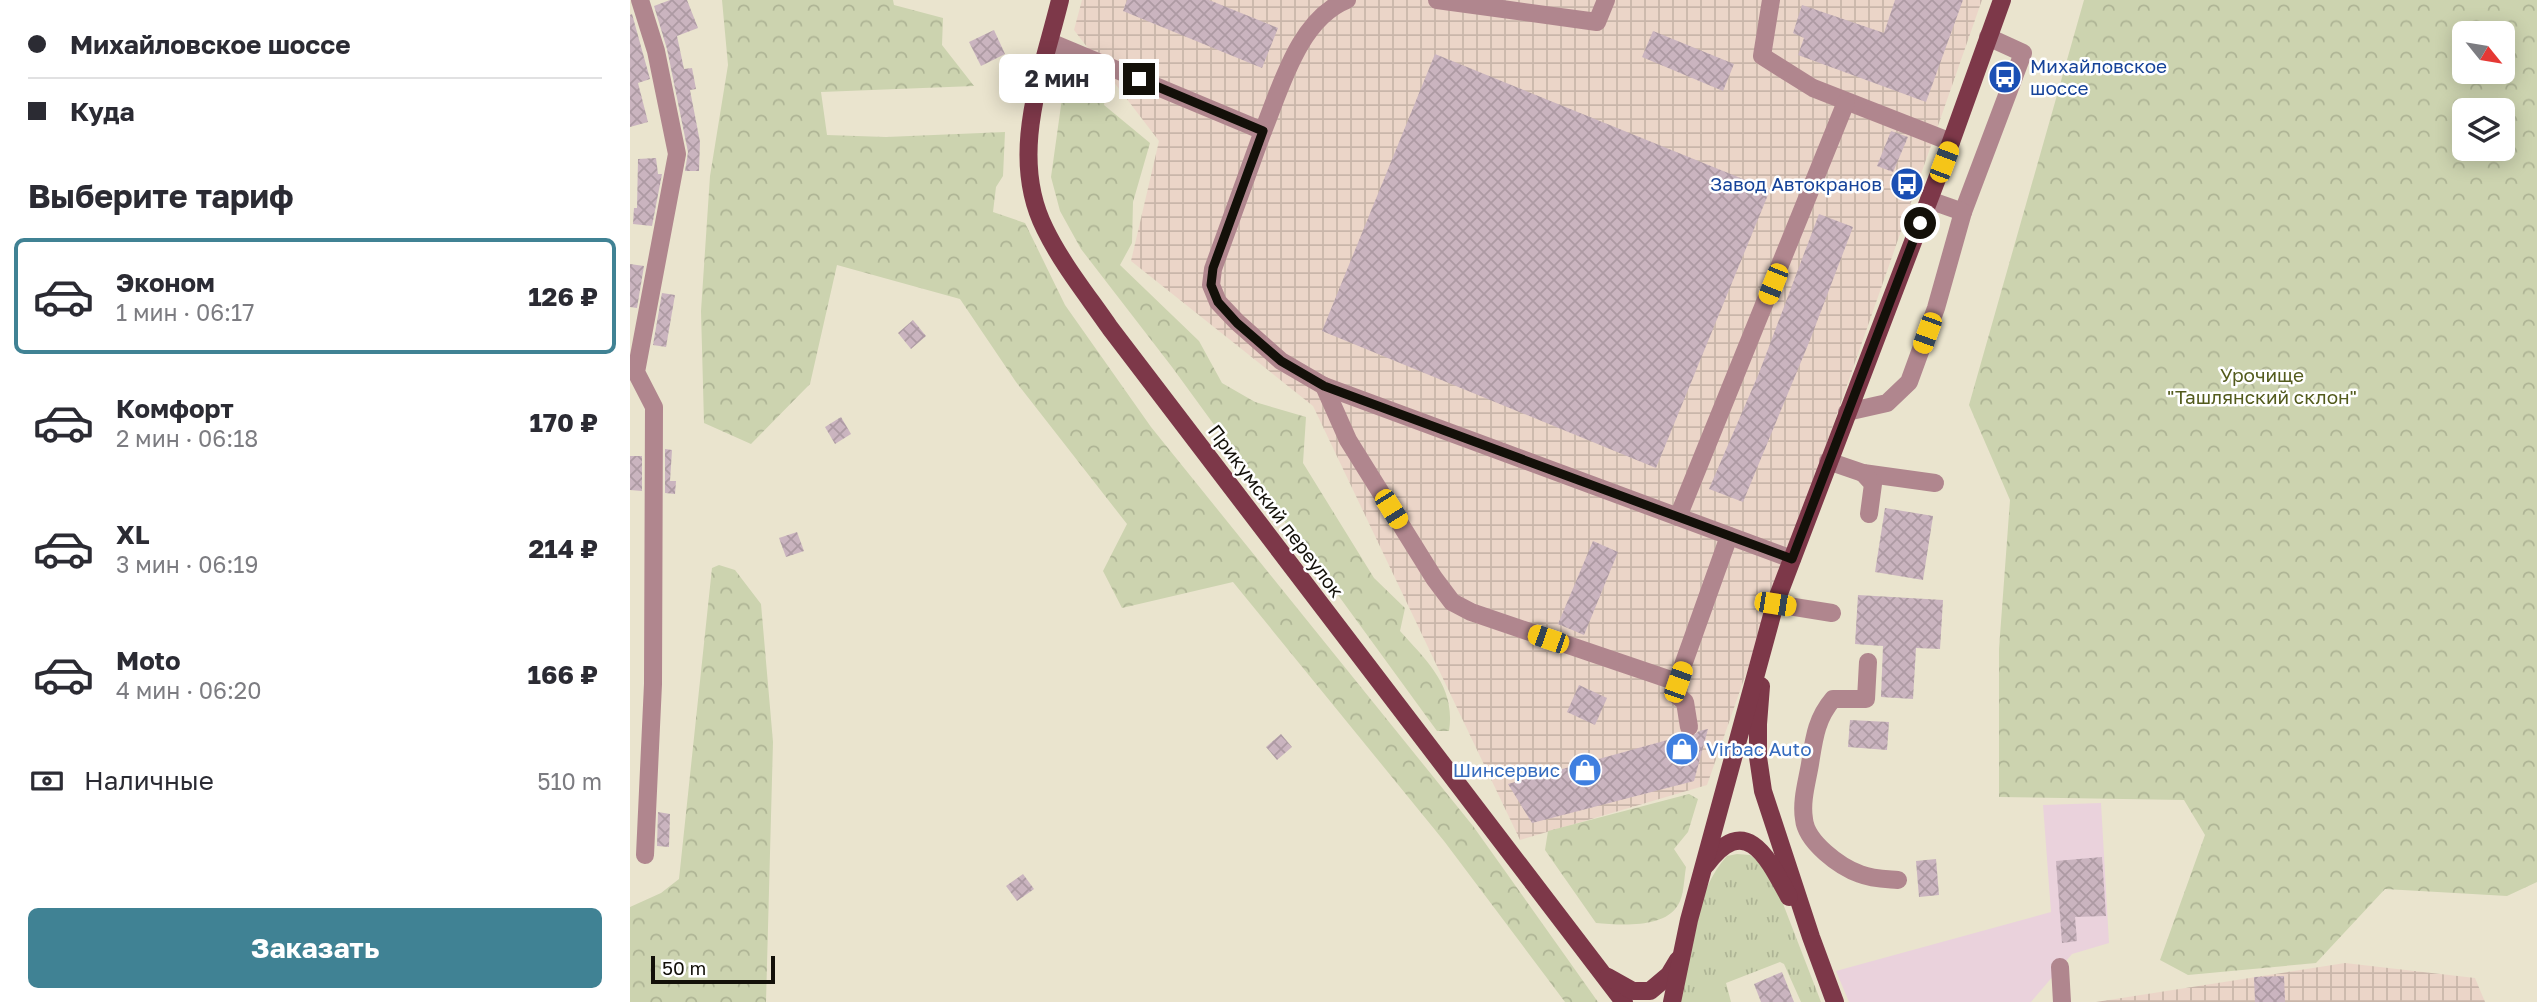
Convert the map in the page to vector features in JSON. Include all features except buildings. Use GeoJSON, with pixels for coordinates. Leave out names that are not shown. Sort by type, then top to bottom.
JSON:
{"type":"FeatureCollection","features":[{"type":"Feature","properties":{"kind":"main road","name":"Прикумский переулок"},"geometry":{"type":"LineString","coordinates":[[1060,0],[1030,124],[1027,166],[1033,200],[1045,230],[1110,328],[1624,1002]]}},
{"type":"Feature","properties":{"kind":"main road"},"geometry":{"type":"LineString","coordinates":[[1672,1002],[1703,869],[1775,604],[1951,142],[2002,0]]}},
{"type":"Feature","properties":{"kind":"main road"},"geometry":{"type":"LineString","coordinates":[[1765,641],[1758,724],[1758,757],[1763,791],[1835,1002]]}},
{"type":"Feature","properties":{"kind":"main road"},"geometry":{"type":"LineString","coordinates":[[1703,869],[1716,851],[1729,842],[1740,839],[1752,843],[1772,864],[1811,937]]}},
{"type":"Feature","properties":{"kind":"main road"},"geometry":{"type":"LineString","coordinates":[[1602,974],[1633,991],[1650,991],[1668,975],[1682,955]]}},
{"type":"Feature","properties":{"kind":"street"},"geometry":{"type":"LineString","coordinates":[[639,0],[656,51],[677,154],[636,372],[654,407],[653,684],[645,855]]}},
{"type":"Feature","properties":{"kind":"street"},"geometry":{"type":"LineString","coordinates":[[1347,0],[1316,23],[1298,47],[1263,131],[1213,268],[1211,285],[1218,302],[1237,323],[1281,361],[1324,386],[1792,559]]}},
{"type":"Feature","properties":{"kind":"street"},"geometry":{"type":"LineString","coordinates":[[1437,0],[1597,22],[1606,0]]}},
{"type":"Feature","properties":{"kind":"street"},"geometry":{"type":"LineString","coordinates":[[1771,0],[1762,56],[1813,88],[1951,142]]}},
{"type":"Feature","properties":{"kind":"street"},"geometry":{"type":"LineString","coordinates":[[1847,412],[1887,402],[1909,382],[1936,308],[1963,212],[2023,53],[1988,37]]}},
{"type":"Feature","properties":{"kind":"street"},"geometry":{"type":"LineString","coordinates":[[1050,42],[1263,131]]}},
{"type":"Feature","properties":{"kind":"street"},"geometry":{"type":"LineString","coordinates":[[1678,517],[1846,102]]}},
{"type":"Feature","properties":{"kind":"street"},"geometry":{"type":"LineString","coordinates":[[1929,200],[1963,212]]}},
{"type":"Feature","properties":{"kind":"street"},"geometry":{"type":"LineString","coordinates":[[1324,386],[1348,440],[1434,578],[1452,602],[1471,612],[1678,682]]}},
{"type":"Feature","properties":{"kind":"street"},"geometry":{"type":"LineString","coordinates":[[1828,461],[1863,473],[1935,483]]}},
{"type":"Feature","properties":{"kind":"street"},"geometry":{"type":"LineString","coordinates":[[1863,473],[1873,484],[1869,514]]}},
{"type":"Feature","properties":{"kind":"street"},"geometry":{"type":"LineString","coordinates":[[1689,727],[1685,702],[1673,692],[1729,536]]}},
{"type":"Feature","properties":{"kind":"street"},"geometry":{"type":"LineString","coordinates":[[1775,604],[1832,613]]}},
{"type":"Feature","properties":{"kind":"street"},"geometry":{"type":"LineString","coordinates":[[1868,662],[1866,699],[1833,699],[1823,711],[1815,729],[1805,794],[1804,821],[1820,846],[1845,867],[1859,874],[1898,880]]}},
{"type":"Feature","properties":{"kind":"street"},"geometry":{"type":"LineString","coordinates":[[2060,967],[2062,1002]]}},
{"type":"Feature","properties":{"kind":"shaded area"},"geometry":{"type":"Polygon","coordinates":[[[1082,0],[1982,0],[1707,785],[1520,840],[1313,406],[1131,261],[1159,141],[1074,30],[1082,0]]]}},
{"type":"Feature","properties":{"kind":"shaded area"},"geometry":{"type":"Polygon","coordinates":[[[2101,803],[2109,943],[2072,954],[2031,1002],[1849,1002],[1836,971],[2051,912],[2043,805],[2101,803]]]}},
{"type":"Feature","properties":{"kind":"shaded area"},"geometry":{"type":"Polygon","coordinates":[[[2345,963],[2475,978],[2485,1002],[2096,1002],[2345,963]]]}},
{"type":"Feature","properties":{"kind":"green space"},"geometry":{"type":"Polygon","coordinates":[[[722,0],[893,0],[894,5],[943,18],[942,45],[974,86],[821,92],[827,135],[886,137],[1005,132],[1003,176],[996,187],[993,212],[1025,223],[1065,305],[1151,427],[1473,826],[1598,1002],[1565,1002],[1444,841],[1233,582],[1122,608],[1103,571],[1127,524],[1016,382],[960,299],[837,265],[810,384],[751,444],[704,423],[701,311],[710,176],[728,65],[722,0]]]}},
{"type":"Feature","properties":{"kind":"green space","name":"Урочище \"Ташлянский склон\""},"geometry":{"type":"Polygon","coordinates":[[[2084,0],[2537,0],[2537,882],[2507,896],[2385,889],[2316,963],[2188,975],[2160,960],[2205,835],[2184,800],[1999,797],[1999,649],[2010,500],[1969,405],[2084,0]]]}},
{"type":"Feature","properties":{"kind":"green space"},"geometry":{"type":"Polygon","coordinates":[[[1077,68],[1108,87],[1104,105],[1150,143],[1133,202],[1132,243],[1120,265],[1199,341],[1222,383],[1255,402],[1306,417],[1303,463],[1374,578],[1405,608],[1400,631],[1429,664],[1444,688],[1450,715],[1449,731],[1437,731],[1172,367],[1081,249],[1060,211],[1051,177],[1065,77],[1077,68]]]}},
{"type":"Feature","properties":{"kind":"green space"},"geometry":{"type":"Polygon","coordinates":[[[719,565],[735,570],[761,604],[773,742],[766,1002],[630,1002],[630,907],[661,893],[679,879],[712,568],[719,565]]]}},
{"type":"Feature","properties":{"kind":"green space"},"geometry":{"type":"Polygon","coordinates":[[[1689,794],[1698,799],[1688,832],[1674,849],[1686,867],[1683,892],[1678,905],[1671,913],[1652,922],[1628,925],[1596,923],[1545,850],[1548,831],[1689,794]]]}},
{"type":"Feature","properties":{"kind":"green space"},"geometry":{"type":"Polygon","coordinates":[[[1750,855],[1770,870],[1821,1002],[1801,1002],[1784,964],[1780,962],[1726,983],[1731,1002],[1677,1002],[1694,925],[1707,887],[1727,856],[1750,855]]]}},
{"type":"Feature","properties":{"kind":"place","name":"Михайловское шоссе"},"geometry":{"type":"Point","coordinates":[2005,77]}},
{"type":"Feature","properties":{"kind":"place","name":"Завод Автокранов"},"geometry":{"type":"Point","coordinates":[1907,184]}},
{"type":"Feature","properties":{"kind":"place","name":"Virbac Auto"},"geometry":{"type":"Point","coordinates":[1682,749]}},
{"type":"Feature","properties":{"kind":"place","name":"Шинсервис"},"geometry":{"type":"Point","coordinates":[1585,770]}},
{"type":"Feature","properties":{"kind":"route"},"geometry":{"type":"LineString","coordinates":[[1139,79],[1263,131],[1213,268],[1211,285],[1218,302],[1237,323],[1281,361],[1324,386],[1792,559],[1920,223]]}}]}
